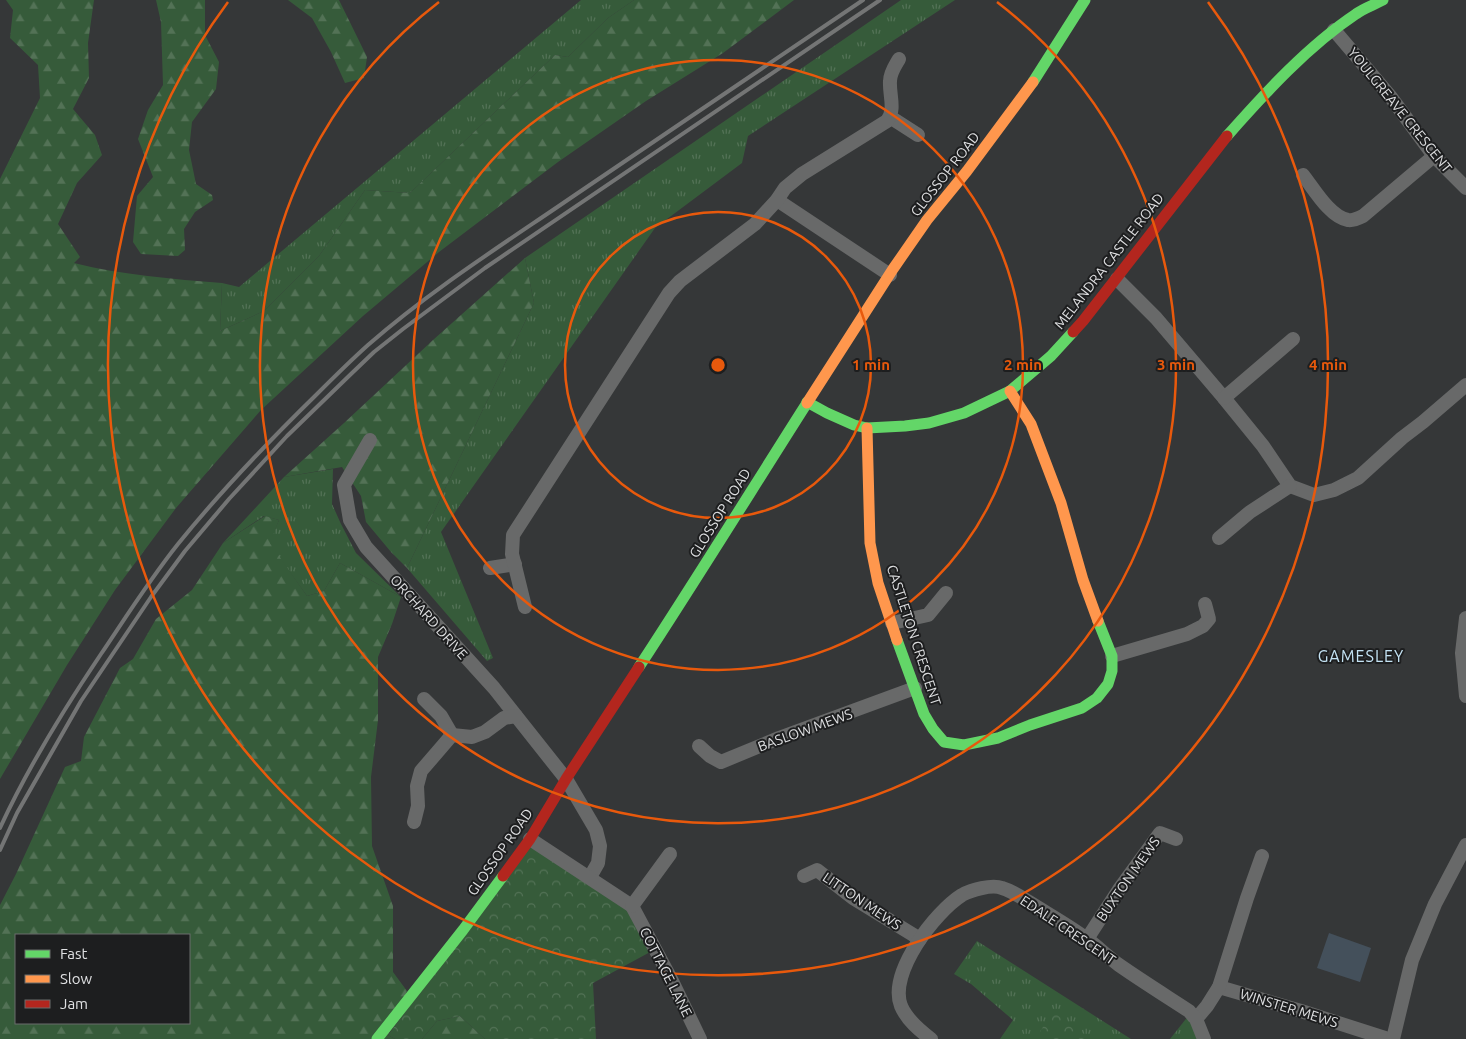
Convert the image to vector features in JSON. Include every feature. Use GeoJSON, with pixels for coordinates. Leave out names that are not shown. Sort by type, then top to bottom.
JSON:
{"type":"FeatureCollection","features":[{"type":"Feature","properties":{"kind":"street","name":"GLOSSOP ROAD"},"geometry":{"type":"LineString","coordinates":[[377,1039],[463,930],[530,839],[566,779],[890,275],[927,220],[1017,105],[1085,0]]}},
{"type":"Feature","properties":{"kind":"street","name":"MELANDRA CASTLE ROAD"},"geometry":{"type":"LineString","coordinates":[[807,402],[854,425],[867,428],[905,426],[929,423],[964,413],[1010,391],[1051,356],[1083,322],[1217,147],[1260,100],[1304,56],[1334,30],[1357,13],[1383,0]]}},
{"type":"Feature","properties":{"kind":"street","name":"YOULGREAVE CRESCENT"},"geometry":{"type":"LineString","coordinates":[[1334,30],[1390,96],[1434,156],[1466,188]]}},
{"type":"Feature","properties":{"kind":"street"},"geometry":{"type":"LineString","coordinates":[[525,607],[512,554],[513,535],[669,293],[680,281],[755,224],[784,188],[802,174],[883,124],[890,117],[892,112],[890,81],[899,59]]}},
{"type":"Feature","properties":{"kind":"street"},"geometry":{"type":"LineString","coordinates":[[890,117],[918,135]]}},
{"type":"Feature","properties":{"kind":"street"},"geometry":{"type":"LineString","coordinates":[[1303,175],[1331,211],[1339,217],[1350,221],[1364,216],[1434,156]]}},
{"type":"Feature","properties":{"kind":"street"},"geometry":{"type":"LineString","coordinates":[[776,200],[890,275]]}},
{"type":"Feature","properties":{"kind":"street"},"geometry":{"type":"LineString","coordinates":[[1117,279],[1156,318],[1224,398],[1263,446],[1290,486],[1314,495],[1334,490],[1358,478],[1402,438],[1466,385]]}},
{"type":"Feature","properties":{"kind":"street"},"geometry":{"type":"LineString","coordinates":[[1224,398],[1293,339]]}},
{"type":"Feature","properties":{"kind":"street","name":"CASTLETON CRESCENT"},"geometry":{"type":"LineString","coordinates":[[867,428],[870,543],[878,583],[924,714],[944,742],[964,745],[998,738],[1082,708],[1097,698],[1108,684],[1112,671],[1112,656],[1083,580],[1061,502],[1031,424],[1010,391]]}},
{"type":"Feature","properties":{"kind":"street","name":"ORCHARD DRIVE"},"geometry":{"type":"LineString","coordinates":[[370,440],[344,485],[350,520],[366,547],[494,688],[566,779]]}},
{"type":"Feature","properties":{"kind":"street"},"geometry":{"type":"LineString","coordinates":[[1219,538],[1250,512],[1290,486]]}},
{"type":"Feature","properties":{"kind":"street"},"geometry":{"type":"LineString","coordinates":[[490,568],[515,564]]}},
{"type":"Feature","properties":{"kind":"street"},"geometry":{"type":"LineString","coordinates":[[892,623],[928,615],[946,593]]}},
{"type":"Feature","properties":{"kind":"street"},"geometry":{"type":"LineString","coordinates":[[1112,656],[1187,634],[1203,626],[1209,619],[1205,604]]}},
{"type":"Feature","properties":{"kind":"street"},"geometry":{"type":"LineString","coordinates":[[1466,618],[1462,653],[1466,696]]}},
{"type":"Feature","properties":{"kind":"street","name":"BASLOW MEWS"},"geometry":{"type":"LineString","coordinates":[[699,746],[710,756],[721,762],[779,738],[915,688]]}},
{"type":"Feature","properties":{"kind":"street"},"geometry":{"type":"LineString","coordinates":[[424,699],[441,716],[452,735]]}},
{"type":"Feature","properties":{"kind":"street"},"geometry":{"type":"LineString","coordinates":[[452,735],[472,737],[485,732],[504,718],[516,716]]}},
{"type":"Feature","properties":{"kind":"street"},"geometry":{"type":"LineString","coordinates":[[414,822],[418,806],[417,786],[420,771],[452,735]]}},
{"type":"Feature","properties":{"kind":"street"},"geometry":{"type":"LineString","coordinates":[[566,779],[596,830],[600,846],[598,863],[590,877]]}},
{"type":"Feature","properties":{"kind":"street","name":"BUXTON MEWS"},"geometry":{"type":"LineString","coordinates":[[1087,939],[1120,888],[1160,833],[1176,839]]}},
{"type":"Feature","properties":{"kind":"street","name":"COTTAGE LANE"},"geometry":{"type":"LineString","coordinates":[[530,839],[632,906],[700,1039]]}},
{"type":"Feature","properties":{"kind":"street"},"geometry":{"type":"LineString","coordinates":[[1393,1039],[1412,960],[1435,904],[1466,845]]}},
{"type":"Feature","properties":{"kind":"street"},"geometry":{"type":"LineString","coordinates":[[632,906],[670,854]]}},
{"type":"Feature","properties":{"kind":"street"},"geometry":{"type":"LineString","coordinates":[[1196,1019],[1219,987],[1262,856]]}},
{"type":"Feature","properties":{"kind":"street","name":"LITTON MEWS"},"geometry":{"type":"LineString","coordinates":[[804,876],[816,870],[853,898],[920,939]]}},
{"type":"Feature","properties":{"kind":"street","name":"EDALE CRESCENT"},"geometry":{"type":"LineString","coordinates":[[931,1039],[907,1018],[900,1004],[899,987],[904,966],[920,939],[945,909],[962,895],[979,888],[1001,887],[1019,895],[1087,939],[1119,965],[1189,1011],[1196,1019],[1204,1039]]}},
{"type":"Feature","properties":{"kind":"street","name":"WINSTER MEWS"},"geometry":{"type":"LineString","coordinates":[[1219,987],[1388,1039]]}},
{"type":"Feature","properties":{"kind":"green space"},"geometry":{"type":"Polygon","coordinates":[[[6,0],[94,0],[88,43],[89,78],[73,109],[95,135],[102,155],[77,183],[58,224],[80,257],[74,263],[129,274],[222,283],[220,331],[264,311],[319,256],[365,190],[410,193],[555,55],[568,57],[608,18],[634,0],[794,0],[723,53],[646,101],[558,162],[439,252],[363,316],[261,410],[176,508],[115,590],[67,665],[0,779],[0,179],[40,98],[38,65],[10,38],[13,10],[6,0]]]}},
{"type":"Feature","properties":{"kind":"green space"},"geometry":{"type":"Polygon","coordinates":[[[156,0],[205,0],[205,35],[219,62],[216,89],[192,122],[189,150],[196,184],[212,195],[213,200],[195,212],[184,229],[185,250],[178,256],[141,254],[133,242],[137,196],[153,177],[138,139],[148,110],[163,85],[161,22],[156,0]]]}},
{"type":"Feature","properties":{"kind":"green space"},"geometry":{"type":"Polygon","coordinates":[[[288,0],[339,0],[367,57],[364,78],[345,83],[331,52],[312,18],[288,0]]]}},
{"type":"Feature","properties":{"kind":"green space"},"geometry":{"type":"Polygon","coordinates":[[[581,0],[634,0],[608,18],[568,57],[555,55],[410,193],[365,190],[319,256],[264,311],[220,331],[222,283],[239,287],[581,0]]]}},
{"type":"Feature","properties":{"kind":"green space"},"geometry":{"type":"Polygon","coordinates":[[[901,0],[955,0],[748,136],[742,163],[655,228],[441,532],[493,658],[487,661],[407,568],[534,303],[525,258],[901,0]]]}},
{"type":"Feature","properties":{"kind":"green space"},"geometry":{"type":"Polygon","coordinates":[[[525,258],[534,303],[407,568],[366,522],[361,496],[342,467],[284,477],[525,258]]]}},
{"type":"Feature","properties":{"kind":"green space"},"geometry":{"type":"Polygon","coordinates":[[[333,469],[332,504],[356,553],[401,597],[340,563],[324,591],[307,596],[269,543],[279,520],[264,516],[223,543],[284,477],[333,469]]]}},
{"type":"Feature","properties":{"kind":"green space"},"geometry":{"type":"Polygon","coordinates":[[[265,516],[279,520],[270,543],[307,596],[324,591],[340,563],[401,597],[378,657],[378,720],[371,777],[372,846],[393,906],[393,972],[407,991],[388,1035],[395,1039],[0,1039],[0,905],[65,767],[81,761],[84,737],[120,668],[133,659],[156,619],[192,590],[223,543],[265,516]]]}},
{"type":"Feature","properties":{"kind":"green space"},"geometry":{"type":"Polygon","coordinates":[[[532,843],[630,910],[652,951],[593,983],[596,1039],[485,1039],[460,1016],[437,1021],[422,1039],[395,1039],[388,1035],[532,843]]]}},
{"type":"Feature","properties":{"kind":"green space"},"geometry":{"type":"Polygon","coordinates":[[[977,941],[1131,1039],[1000,1039],[1013,1020],[971,984],[954,974],[977,941]]]}},
{"type":"Feature","properties":{"kind":"green space"},"geometry":{"type":"Polygon","coordinates":[[[1053,1012],[1091,1039],[1035,1039],[1053,1012]]]}},
{"type":"Feature","properties":{"kind":"green space"},"geometry":{"type":"Polygon","coordinates":[[[1189,1015],[1200,1039],[1170,1039],[1189,1015]]]}},
{"type":"Feature","properties":{"kind":"green space"},"geometry":{"type":"Polygon","coordinates":[[[460,1016],[485,1039],[422,1039],[437,1021],[460,1016]]]}},
{"type":"Feature","properties":{"kind":"building"},"geometry":{"type":"Polygon","coordinates":[[[1329,933],[1371,948],[1360,982],[1317,968],[1329,933]]]}},
{"type":"Feature","properties":{"kind":"railway"},"geometry":{"type":"LineString","coordinates":[[0,828],[22,783],[60,717],[129,612],[168,557],[244,468],[347,364],[392,324],[469,267],[863,0]]}},
{"type":"Feature","properties":{"kind":"railway"},"geometry":{"type":"LineString","coordinates":[[0,850],[17,813],[81,701],[151,597],[185,551],[229,499],[287,436],[351,374],[374,352],[403,329],[485,268],[880,0]]}},
{"type":"Feature","properties":{"kind":"traffic: fast"},"geometry":{"type":"LineString","coordinates":[[1033,82],[1085,0]]}},
{"type":"Feature","properties":{"kind":"traffic: fast"},"geometry":{"type":"LineString","coordinates":[[1227,136],[1304,55],[1359,12],[1383,0]]}},
{"type":"Feature","properties":{"kind":"traffic: fast"},"geometry":{"type":"LineString","coordinates":[[807,402],[854,425],[867,428],[929,423],[964,413],[1010,391],[1051,356],[1073,332]]}},
{"type":"Feature","properties":{"kind":"traffic: fast"},"geometry":{"type":"LineString","coordinates":[[639,667],[807,403]]}},
{"type":"Feature","properties":{"kind":"traffic: fast"},"geometry":{"type":"LineString","coordinates":[[897,640],[924,714],[933,729],[944,742],[964,745],[998,738],[1082,708],[1097,698],[1108,684],[1112,671],[1112,656],[1098,621]]}},
{"type":"Feature","properties":{"kind":"traffic: fast"},"geometry":{"type":"LineString","coordinates":[[377,1039],[503,876]]}},
{"type":"Feature","properties":{"kind":"traffic: slow"},"geometry":{"type":"LineString","coordinates":[[807,403],[893,269],[927,220],[967,171],[1033,82]]}},
{"type":"Feature","properties":{"kind":"traffic: slow"},"geometry":{"type":"LineString","coordinates":[[1010,391],[1031,424],[1061,503],[1083,580],[1098,621]]}},
{"type":"Feature","properties":{"kind":"traffic: slow"},"geometry":{"type":"LineString","coordinates":[[867,428],[870,543],[878,583],[897,640]]}},
{"type":"Feature","properties":{"kind":"traffic: jam"},"geometry":{"type":"LineString","coordinates":[[1073,332],[1227,136]]}},
{"type":"Feature","properties":{"kind":"traffic: jam"},"geometry":{"type":"LineString","coordinates":[[503,876],[530,839],[566,779],[639,667]]}},
{"type":"Feature","properties":{"kind":"district","name":"GAMESLEY"},"geometry":{"type":"Point","coordinates":[1361,656]}}]}
